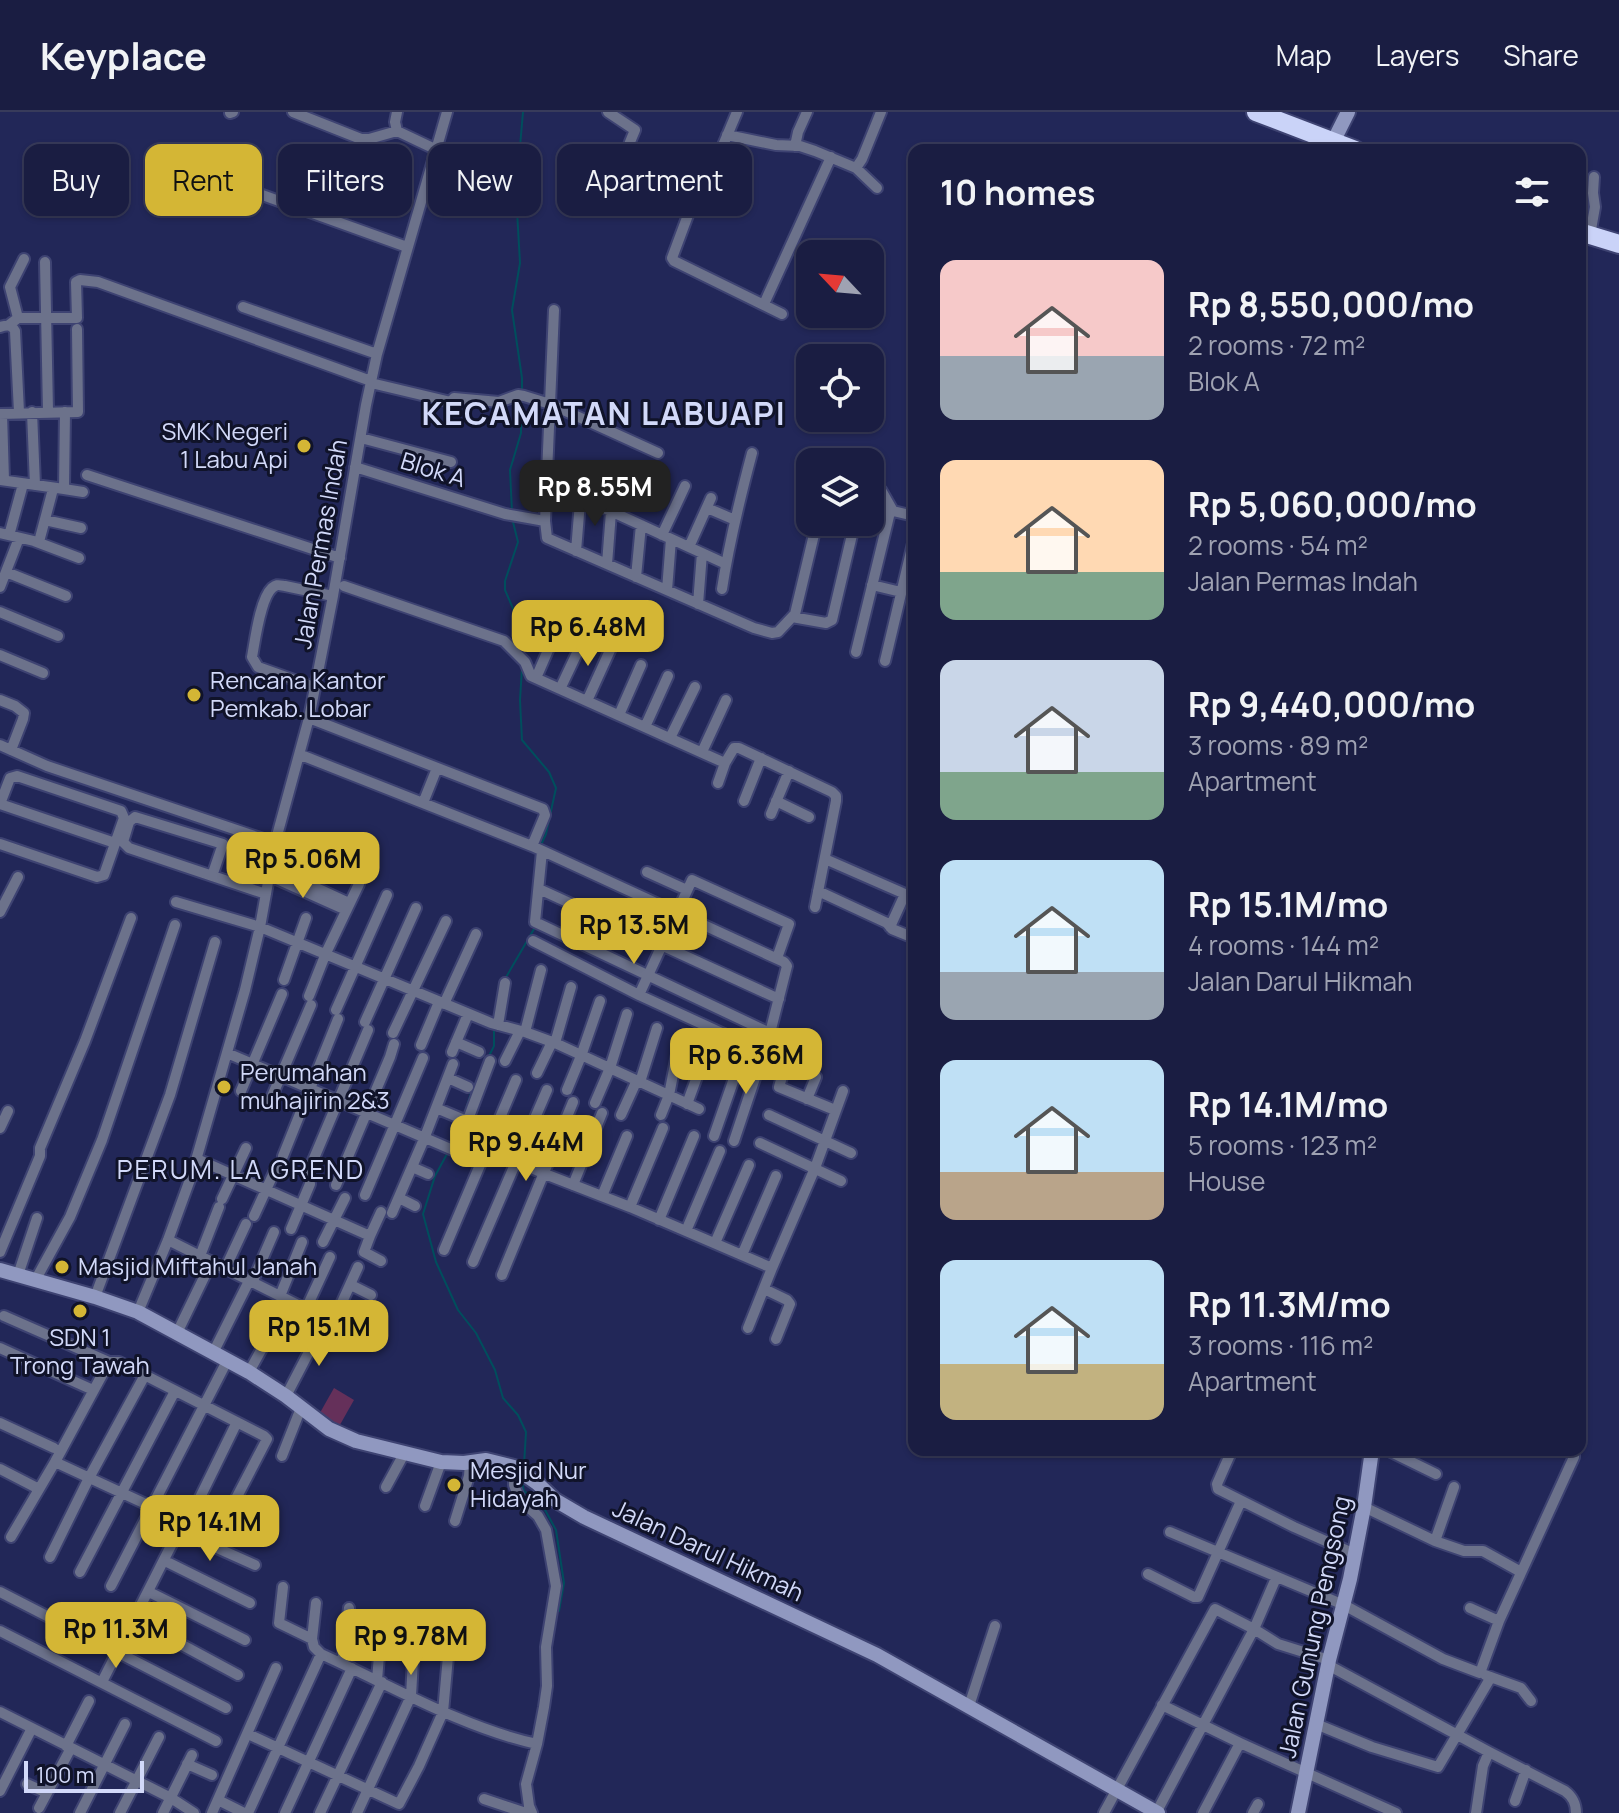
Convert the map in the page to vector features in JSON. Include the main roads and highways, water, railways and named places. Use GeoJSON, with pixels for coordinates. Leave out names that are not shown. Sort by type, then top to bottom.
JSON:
{"type":"FeatureCollection","features":[{"type":"Feature","properties":{"kind":"highway"},"geometry":{"type":"LineString","coordinates":[[1256,112],[1336,144]]}},
{"type":"Feature","properties":{"kind":"highway"},"geometry":{"type":"LineString","coordinates":[[1586,234],[1619,244]]}},
{"type":"Feature","properties":{"kind":"waterway"},"geometry":{"type":"LineString","coordinates":[[522,393],[512,310],[520,263],[516,193],[523,112]]}},
{"type":"Feature","properties":{"kind":"waterway"},"geometry":{"type":"LineString","coordinates":[[512,512],[510,470],[521,433],[521,400]]}},
{"type":"Feature","properties":{"kind":"waterway"},"geometry":{"type":"LineString","coordinates":[[512,518],[518,542],[505,590],[521,627],[523,654]]}},
{"type":"Feature","properties":{"kind":"waterway"},"geometry":{"type":"LineString","coordinates":[[522,668],[522,740],[549,772],[556,788],[540,847]]}},
{"type":"Feature","properties":{"kind":"waterway"},"geometry":{"type":"LineString","coordinates":[[534,878],[536,861]]}},
{"type":"Feature","properties":{"kind":"waterway"},"geometry":{"type":"LineString","coordinates":[[505,979],[534,925]]}},
{"type":"Feature","properties":{"kind":"waterway"},"geometry":{"type":"LineString","coordinates":[[489,1056],[494,1046],[494,1028]]}},
{"type":"Feature","properties":{"kind":"waterway"},"geometry":{"type":"LineString","coordinates":[[464,1115],[481,1073]]}},
{"type":"Feature","properties":{"kind":"waterway"},"geometry":{"type":"LineString","coordinates":[[453,1141],[460,1124]]}},
{"type":"Feature","properties":{"kind":"waterway"},"geometry":{"type":"LineString","coordinates":[[447,1154],[435,1176],[423,1214],[436,1262],[458,1310],[476,1333],[495,1370],[503,1398],[518,1415],[526,1432],[524,1465]]}},
{"type":"Feature","properties":{"kind":"waterway"},"geometry":{"type":"LineString","coordinates":[[521,1479],[524,1491],[544,1508],[556,1530],[564,1583],[559,1611]]}},
{"type":"Feature","properties":{"kind":"place","name":"SMK Negeri 1 Labu Api"},"geometry":{"type":"Point","coordinates":[304,446]}},
{"type":"Feature","properties":{"kind":"place","name":"Rencana Kantor Pemkab. Lobar"},"geometry":{"type":"Point","coordinates":[194,695]}},
{"type":"Feature","properties":{"kind":"place","name":"Perumahan muhajirin 2&3"},"geometry":{"type":"Point","coordinates":[224,1087]}},
{"type":"Feature","properties":{"kind":"place","name":"Masjid Miftahul Janah"},"geometry":{"type":"Point","coordinates":[62,1267]}},
{"type":"Feature","properties":{"kind":"place","name":"SDN 1 Trong Tawah"},"geometry":{"type":"Point","coordinates":[80,1311]}},
{"type":"Feature","properties":{"kind":"place","name":"Mesjid Nur Hidayah"},"geometry":{"type":"Point","coordinates":[454,1485]}},
{"type":"Feature","properties":{"kind":"district","name":"KECAMATAN LABUAPI"},"geometry":{"type":"Point","coordinates":[604,414]}},
{"type":"Feature","properties":{"kind":"district","name":"PERUM. LA GREND"},"geometry":{"type":"Point","coordinates":[241,1170]}}]}
